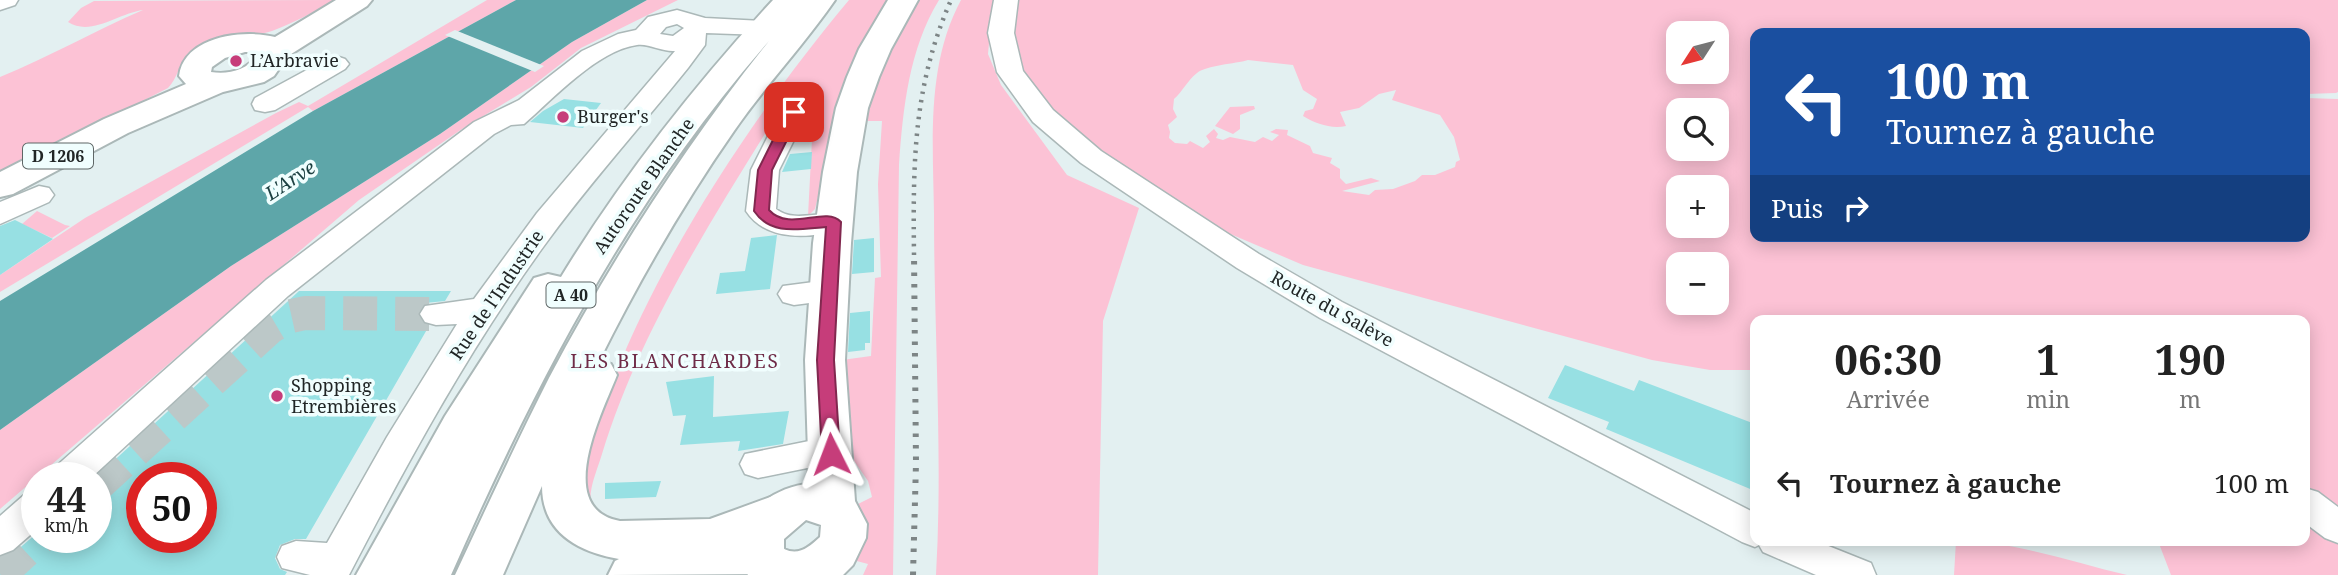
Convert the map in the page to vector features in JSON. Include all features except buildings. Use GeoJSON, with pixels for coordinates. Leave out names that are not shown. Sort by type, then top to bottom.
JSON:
{"type":"FeatureCollection","features":[{"type":"Feature","properties":{"kind":"main road","name":"Autoroute Blanche"},"geometry":{"type":"LineString","coordinates":[[427,575],[513,397],[589,265],[663,154],[759,33],[789,0]]}},
{"type":"Feature","properties":{"kind":"main road","name":"Autoroute Blanche"},"geometry":{"type":"LineString","coordinates":[[479,575],[582,354],[645,242],[733,108],[820,0]]}},
{"type":"Feature","properties":{"kind":"main road","name":"D 1206"},"geometry":{"type":"LineString","coordinates":[[0,186],[267,52],[351,3]]}},
{"type":"Feature","properties":{"kind":"main road"},"geometry":{"type":"LineString","coordinates":[[833,508],[824,443],[825,378],[811,293],[834,222],[852,108],[867,68],[896,11]]}},
{"type":"Feature","properties":{"kind":"main road"},"geometry":{"type":"LineString","coordinates":[[380,575],[453,439],[535,306],[626,183],[759,33]]}},
{"type":"Feature","properties":{"kind":"main road","name":"D 1206"},"geometry":{"type":"LineString","coordinates":[[217,78],[199,62],[215,50],[238,43],[267,52]]}},
{"type":"Feature","properties":{"kind":"main road"},"geometry":{"type":"LineString","coordinates":[[645,242],[570,446],[564,485],[569,510],[578,523],[595,536],[631,541],[715,537],[806,502],[820,503],[833,508],[842,516],[845,533],[838,551],[824,568],[793,572],[719,557],[690,559],[649,574]]}},
{"type":"Feature","properties":{"kind":"main road"},"geometry":{"type":"LineString","coordinates":[[769,566],[761,551],[760,540],[764,529],[779,512],[824,443]]}},
{"type":"Feature","properties":{"kind":"main road"},"geometry":{"type":"LineString","coordinates":[[485,575],[499,532]]}},
{"type":"Feature","properties":{"kind":"street"},"geometry":{"type":"LineString","coordinates":[[0,3],[6,0]]}},
{"type":"Feature","properties":{"kind":"street","name":"Route du Salève"},"geometry":{"type":"LineString","coordinates":[[1006,0],[1001,33],[1010,72],[1042,116],[1091,157],[1227,247],[1322,305],[1750,528]]}},
{"type":"Feature","properties":{"kind":"street"},"geometry":{"type":"LineString","coordinates":[[406,200],[598,50],[621,40],[653,39],[676,43],[695,31],[716,24],[759,33]]}},
{"type":"Feature","properties":{"kind":"street","name":"Rue de l'Industrie"},"geometry":{"type":"LineString","coordinates":[[457,310],[567,194],[679,63],[692,45],[695,31]]}},
{"type":"Feature","properties":{"kind":"street","name":"Rue de l'Industrie"},"geometry":{"type":"LineString","coordinates":[[319,565],[409,404],[457,310],[660,72],[666,58],[653,39]]}},
{"type":"Feature","properties":{"kind":"street"},"geometry":{"type":"LineString","coordinates":[[267,52],[273,72],[291,94]]}},
{"type":"Feature","properties":{"kind":"street"},"geometry":{"type":"LineString","coordinates":[[291,94],[336,64]]}},
{"type":"Feature","properties":{"kind":"street"},"geometry":{"type":"LineString","coordinates":[[217,78],[256,80],[291,94]]}},
{"type":"Feature","properties":{"kind":"street"},"geometry":{"type":"LineString","coordinates":[[85,462],[282,284],[484,128],[528,106]]}},
{"type":"Feature","properties":{"kind":"street"},"geometry":{"type":"LineString","coordinates":[[794,112],[765,170],[761,211],[770,221],[787,225],[834,222]]}},
{"type":"Feature","properties":{"kind":"street"},"geometry":{"type":"LineString","coordinates":[[0,214],[39,195]]}},
{"type":"Feature","properties":{"kind":"street"},"geometry":{"type":"LineString","coordinates":[[758,464],[807,453],[824,443]]}},
{"type":"Feature","properties":{"kind":"street"},"geometry":{"type":"LineString","coordinates":[[2310,507],[2338,527]]}},
{"type":"Feature","properties":{"kind":"street"},"geometry":{"type":"LineString","coordinates":[[0,539],[21,520]]}},
{"type":"Feature","properties":{"kind":"street"},"geometry":{"type":"LineString","coordinates":[[1788,546],[1857,575]]}},
{"type":"Feature","properties":{"kind":"shaded area"},"geometry":{"type":"Polygon","coordinates":[[[336,0],[272,31],[217,41],[197,50],[188,56],[168,88],[0,174],[0,77],[143,10],[96,26],[77,26],[68,22],[81,8],[94,1],[336,0]]]}},
{"type":"Feature","properties":{"kind":"shaded area"},"geometry":{"type":"Polygon","coordinates":[[[487,0],[516,0],[313,111],[308,107],[0,292],[0,275],[85,218],[276,113],[299,102],[308,106],[487,0]]]}},
{"type":"Feature","properties":{"kind":"shaded area"},"geometry":{"type":"Polygon","coordinates":[[[647,0],[678,0],[581,48],[531,87],[462,129],[359,200],[55,462],[21,462],[21,491],[0,509],[0,430],[231,266],[440,134],[572,42],[647,0]]]}},
{"type":"Feature","properties":{"kind":"shaded area"},"geometry":{"type":"Polygon","coordinates":[[[849,0],[939,0],[921,38],[909,79],[899,165],[893,575],[863,575],[868,564],[853,560],[861,546],[865,526],[858,504],[872,497],[868,481],[850,455],[842,360],[871,356],[875,278],[881,277],[878,184],[882,121],[863,121],[878,73],[903,24],[875,21],[864,43],[833,137],[815,209],[808,216],[814,101],[786,100],[707,228],[637,361],[618,407],[594,480],[591,506],[580,496],[595,432],[619,366],[649,299],[724,169],[765,108],[849,0]]]}},
{"type":"Feature","properties":{"kind":"shaded area"},"geometry":{"type":"Polygon","coordinates":[[[961,0],[993,0],[988,54],[1001,85],[1067,175],[1139,208],[1103,321],[1098,575],[936,575],[939,485],[934,104],[942,51],[961,0]]]}},
{"type":"Feature","properties":{"kind":"shaded area"},"geometry":{"type":"Polygon","coordinates":[[[1016,0],[2338,0],[2336,93],[2310,94],[2310,28],[1750,28],[1750,242],[2310,242],[2310,98],[2338,99],[2338,517],[2310,498],[2310,315],[1750,315],[1750,370],[1710,370],[1652,360],[1303,265],[1214,227],[1121,167],[1068,126],[1025,74],[1014,41],[1013,18],[1016,0]],[[1248,60],[1202,70],[1174,99],[1173,109],[1177,117],[1168,125],[1169,138],[1175,143],[1187,144],[1190,141],[1203,148],[1210,142],[1206,136],[1214,129],[1218,134],[1216,138],[1223,140],[1230,137],[1255,142],[1263,137],[1272,141],[1279,135],[1270,132],[1276,129],[1288,130],[1287,135],[1310,146],[1313,153],[1332,158],[1330,163],[1340,169],[1340,178],[1346,184],[1371,178],[1380,181],[1342,191],[1369,195],[1375,190],[1393,189],[1415,181],[1422,175],[1435,175],[1455,167],[1460,160],[1454,137],[1440,115],[1392,100],[1396,90],[1379,94],[1359,108],[1340,112],[1346,126],[1329,126],[1303,116],[1305,111],[1313,109],[1317,99],[1303,90],[1293,65],[1248,60]]]}},
{"type":"Feature","properties":{"kind":"shaded area"},"geometry":{"type":"Polygon","coordinates":[[[1254,106],[1255,109],[1240,115],[1240,129],[1233,134],[1215,126],[1230,107],[1254,106]]]}},
{"type":"Feature","properties":{"kind":"shaded area"},"geometry":{"type":"Polygon","coordinates":[[[37,211],[70,226],[52,238],[22,224],[37,211]]]}},
{"type":"Feature","properties":{"kind":"shaded area"},"geometry":{"type":"Polygon","coordinates":[[[2310,512],[2338,532],[2338,575],[2171,575],[2160,546],[2310,546],[2310,512]]]}},
{"type":"Feature","properties":{"kind":"shaded area"},"geometry":{"type":"Polygon","coordinates":[[[1956,546],[2010,546],[2127,575],[1954,575],[1956,546]]]}},
{"type":"Feature","properties":{"kind":"water","name":"L'Arve"},"geometry":{"type":"Polygon","coordinates":[[[516,0],[647,0],[572,42],[440,134],[231,266],[0,430],[0,301],[313,111],[516,0]]]}},
{"type":"Feature","properties":{"kind":"pier"},"geometry":{"type":"Polygon","coordinates":[[[455,30],[544,66],[535,72],[445,35],[455,30]]]}},
{"type":"Feature","properties":{"kind":"tunnel"},"geometry":{"type":"LineString","coordinates":[[112,471],[270,327],[287,317],[305,313],[436,314]]}},
{"type":"Feature","properties":{"kind":"tunnel"},"geometry":{"type":"LineString","coordinates":[[0,574],[23,553]]}},
{"type":"Feature","properties":{"kind":"railway"},"geometry":{"type":"LineString","coordinates":[[914,253],[915,156],[922,94],[938,32],[951,0]]}},
{"type":"Feature","properties":{"kind":"railway"},"geometry":{"type":"LineString","coordinates":[[913,575],[916,463],[914,253]]}},
{"type":"Feature","properties":{"kind":"place","name":"L’Arbravie"},"geometry":{"type":"Point","coordinates":[236,61]}},
{"type":"Feature","properties":{"kind":"place","name":"Burger's"},"geometry":{"type":"Point","coordinates":[563,117]}},
{"type":"Feature","properties":{"kind":"place","name":"Shopping Etrembières"},"geometry":{"type":"Point","coordinates":[277,396]}},
{"type":"Feature","properties":{"kind":"district","name":"LES BLANCHARDES"},"geometry":{"type":"Point","coordinates":[675,361]}},
{"type":"Feature","properties":{"kind":"route"},"geometry":{"type":"LineString","coordinates":[[794,112],[769,157],[761,211],[770,221],[778,224],[834,222],[825,360],[831,454]]}}]}
